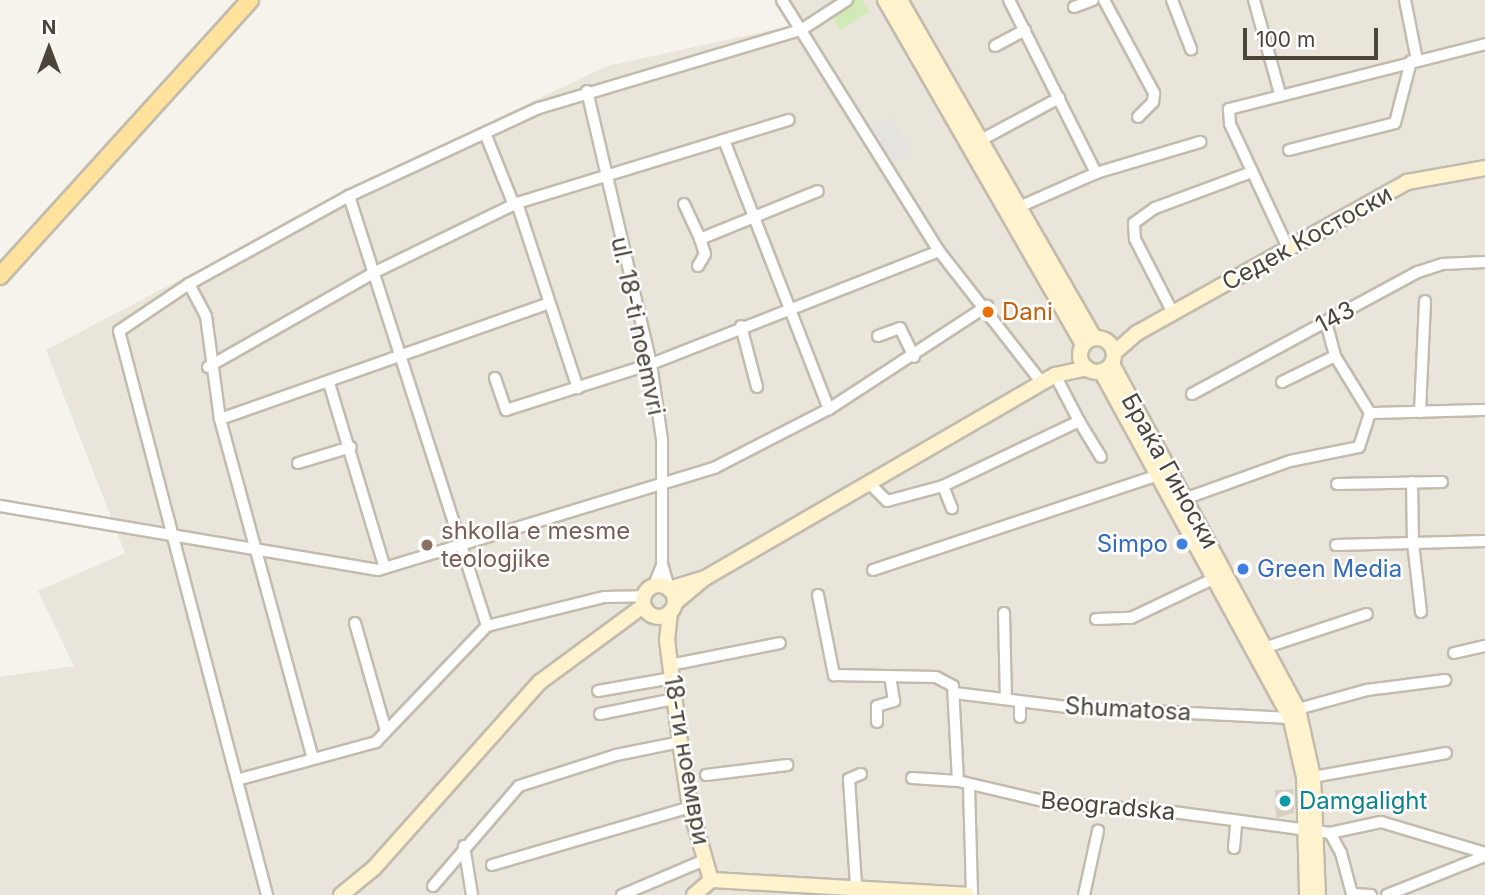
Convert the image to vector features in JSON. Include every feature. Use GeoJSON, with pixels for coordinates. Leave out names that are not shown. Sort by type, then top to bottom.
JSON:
{"type":"FeatureCollection","features":[{"type":"Feature","properties":{"kind":"main road"},"geometry":{"type":"LineString","coordinates":[[0,276],[250,0]]}},
{"type":"Feature","properties":{"kind":"street"},"geometry":{"type":"LineString","coordinates":[[782,0],[940,251],[987,306],[1054,376],[1101,457]]}},
{"type":"Feature","properties":{"kind":"street"},"geometry":{"type":"LineString","coordinates":[[267,895],[240,779],[118,340],[126,323],[189,284],[349,196],[485,133],[587,91],[801,30],[847,0]]}},
{"type":"Feature","properties":{"kind":"street","name":"Браќа Гиноски"},"geometry":{"type":"LineString","coordinates":[[885,0],[1184,499],[1267,647],[1296,715],[1313,777],[1307,895]]}},
{"type":"Feature","properties":{"kind":"street","name":"Браќа Гиноски"},"geometry":{"type":"LineString","coordinates":[[900,0],[1019,207],[1103,364],[1158,475],[1215,578],[1296,715],[1318,895]]}},
{"type":"Feature","properties":{"kind":"street"},"geometry":{"type":"LineString","coordinates":[[1009,0],[1096,173]]}},
{"type":"Feature","properties":{"kind":"street"},"geometry":{"type":"LineString","coordinates":[[1074,7],[1093,0]]}},
{"type":"Feature","properties":{"kind":"street"},"geometry":{"type":"LineString","coordinates":[[1104,0],[1154,93],[1153,102],[1138,117]]}},
{"type":"Feature","properties":{"kind":"street"},"geometry":{"type":"LineString","coordinates":[[1172,0],[1191,49]]}},
{"type":"Feature","properties":{"kind":"street"},"geometry":{"type":"LineString","coordinates":[[1254,0],[1280,94]]}},
{"type":"Feature","properties":{"kind":"street"},"geometry":{"type":"LineString","coordinates":[[1289,150],[1395,123],[1414,60],[1405,0]]}},
{"type":"Feature","properties":{"kind":"street"},"geometry":{"type":"LineString","coordinates":[[995,46],[1025,30]]}},
{"type":"Feature","properties":{"kind":"street"},"geometry":{"type":"LineString","coordinates":[[1289,250],[1230,124],[1229,109],[1485,44]]}},
{"type":"Feature","properties":{"kind":"street","name":"ul. 18-ti noemvri"},"geometry":{"type":"LineString","coordinates":[[587,91],[604,176],[651,364],[662,439],[662,564],[658,603],[667,640]]}},
{"type":"Feature","properties":{"kind":"street"},"geometry":{"type":"LineString","coordinates":[[981,140],[1059,98]]}},
{"type":"Feature","properties":{"kind":"street"},"geometry":{"type":"LineString","coordinates":[[208,367],[375,272],[516,204],[789,120]]}},
{"type":"Feature","properties":{"kind":"street"},"geometry":{"type":"LineString","coordinates":[[485,133],[516,204],[578,388]]}},
{"type":"Feature","properties":{"kind":"street"},"geometry":{"type":"LineString","coordinates":[[724,140],[793,308],[829,409]]}},
{"type":"Feature","properties":{"kind":"street"},"geometry":{"type":"LineString","coordinates":[[1019,207],[1096,173],[1200,142]]}},
{"type":"Feature","properties":{"kind":"street","name":"Седек Костоски"},"geometry":{"type":"LineString","coordinates":[[1137,333],[1407,182],[1485,168]]}},
{"type":"Feature","properties":{"kind":"street"},"geometry":{"type":"LineString","coordinates":[[1173,313],[1135,239],[1134,223],[1155,208],[1252,172]]}},
{"type":"Feature","properties":{"kind":"street"},"geometry":{"type":"LineString","coordinates":[[700,239],[818,191]]}},
{"type":"Feature","properties":{"kind":"street"},"geometry":{"type":"LineString","coordinates":[[349,196],[487,626]]}},
{"type":"Feature","properties":{"kind":"street"},"geometry":{"type":"LineString","coordinates":[[684,204],[705,254],[698,266]]}},
{"type":"Feature","properties":{"kind":"street"},"geometry":{"type":"LineString","coordinates":[[495,378],[506,410],[651,364],[741,326],[940,251]]}},
{"type":"Feature","properties":{"kind":"street","name":"143"},"geometry":{"type":"LineString","coordinates":[[1192,394],[1418,272],[1442,264],[1485,262]]}},
{"type":"Feature","properties":{"kind":"street"},"geometry":{"type":"LineString","coordinates":[[189,284],[206,316],[208,367],[219,419],[313,759]]}},
{"type":"Feature","properties":{"kind":"street"},"geometry":{"type":"LineString","coordinates":[[1420,412],[1425,301]]}},
{"type":"Feature","properties":{"kind":"street"},"geometry":{"type":"LineString","coordinates":[[219,419],[403,359],[550,303]]}},
{"type":"Feature","properties":{"kind":"street"},"geometry":{"type":"LineString","coordinates":[[0,506],[173,534],[357,569],[385,568],[662,486],[716,467],[829,409],[914,357],[987,306]]}},
{"type":"Feature","properties":{"kind":"street"},"geometry":{"type":"LineString","coordinates":[[1184,499],[1290,461],[1359,447],[1370,413],[1335,356],[1326,322]]}},
{"type":"Feature","properties":{"kind":"street"},"geometry":{"type":"LineString","coordinates":[[741,326],[757,387]]}},
{"type":"Feature","properties":{"kind":"street"},"geometry":{"type":"LineString","coordinates":[[878,336],[900,328],[914,357]]}},
{"type":"Feature","properties":{"kind":"street"},"geometry":{"type":"LineString","coordinates":[[341,895],[374,868],[540,682],[617,626],[870,484],[1054,376],[1090,344],[1137,333]]}},
{"type":"Feature","properties":{"kind":"street"},"geometry":{"type":"LineString","coordinates":[[1054,376],[1103,364],[1137,333]]}},
{"type":"Feature","properties":{"kind":"street"},"geometry":{"type":"LineString","coordinates":[[1282,382],[1335,356]]}},
{"type":"Feature","properties":{"kind":"street"},"geometry":{"type":"LineString","coordinates":[[329,383],[351,447],[385,568]]}},
{"type":"Feature","properties":{"kind":"street"},"geometry":{"type":"LineString","coordinates":[[1370,413],[1485,410]]}},
{"type":"Feature","properties":{"kind":"street"},"geometry":{"type":"LineString","coordinates":[[870,484],[887,502],[943,486],[1079,421]]}},
{"type":"Feature","properties":{"kind":"street"},"geometry":{"type":"LineString","coordinates":[[298,463],[351,447]]}},
{"type":"Feature","properties":{"kind":"street"},"geometry":{"type":"LineString","coordinates":[[873,570],[1158,475]]}},
{"type":"Feature","properties":{"kind":"street"},"geometry":{"type":"LineString","coordinates":[[1412,482],[1413,543],[1421,612]]}},
{"type":"Feature","properties":{"kind":"street"},"geometry":{"type":"LineString","coordinates":[[1337,484],[1442,482]]}},
{"type":"Feature","properties":{"kind":"street"},"geometry":{"type":"LineString","coordinates":[[943,486],[952,508]]}},
{"type":"Feature","properties":{"kind":"street"},"geometry":{"type":"LineString","coordinates":[[1336,545],[1485,541]]}},
{"type":"Feature","properties":{"kind":"street"},"geometry":{"type":"LineString","coordinates":[[1096,619],[1131,618],[1215,578]]}},
{"type":"Feature","properties":{"kind":"street"},"geometry":{"type":"LineString","coordinates":[[818,595],[834,675],[936,677],[953,686],[958,781]]}},
{"type":"Feature","properties":{"kind":"street"},"geometry":{"type":"LineString","coordinates":[[240,779],[376,742],[487,626],[604,597],[658,603]]}},
{"type":"Feature","properties":{"kind":"street"},"geometry":{"type":"LineString","coordinates":[[1004,613],[1006,699]]}},
{"type":"Feature","properties":{"kind":"street"},"geometry":{"type":"LineString","coordinates":[[1267,647],[1367,614]]}},
{"type":"Feature","properties":{"kind":"street"},"geometry":{"type":"LineString","coordinates":[[355,623],[386,731]]}},
{"type":"Feature","properties":{"kind":"street","name":"18-ти ноември"},"geometry":{"type":"LineString","coordinates":[[667,640],[690,807],[711,880]]}},
{"type":"Feature","properties":{"kind":"street"},"geometry":{"type":"LineString","coordinates":[[598,691],[780,643]]}},
{"type":"Feature","properties":{"kind":"street"},"geometry":{"type":"LineString","coordinates":[[1454,653],[1485,646]]}},
{"type":"Feature","properties":{"kind":"street"},"geometry":{"type":"LineString","coordinates":[[877,722],[877,706],[894,701],[890,676]]}},
{"type":"Feature","properties":{"kind":"street","name":"Shumatosa"},"geometry":{"type":"LineString","coordinates":[[955,693],[1020,702],[1296,715],[1367,690],[1445,680]]}},
{"type":"Feature","properties":{"kind":"street"},"geometry":{"type":"LineString","coordinates":[[600,714],[674,699]]}},
{"type":"Feature","properties":{"kind":"street"},"geometry":{"type":"LineString","coordinates":[[1020,702],[1020,716]]}},
{"type":"Feature","properties":{"kind":"street"},"geometry":{"type":"LineString","coordinates":[[433,886],[464,846],[519,786],[616,755],[680,742]]}},
{"type":"Feature","properties":{"kind":"street"},"geometry":{"type":"LineString","coordinates":[[1313,777],[1446,753]]}},
{"type":"Feature","properties":{"kind":"street"},"geometry":{"type":"LineString","coordinates":[[706,775],[787,765]]}},
{"type":"Feature","properties":{"kind":"street"},"geometry":{"type":"LineString","coordinates":[[856,885],[849,779],[861,774]]}},
{"type":"Feature","properties":{"kind":"street","name":"Beogradska"},"geometry":{"type":"LineString","coordinates":[[912,778],[958,781],[969,786],[1056,804],[1158,810],[1236,824],[1310,830]]}},
{"type":"Feature","properties":{"kind":"street"},"geometry":{"type":"LineString","coordinates":[[967,895],[969,786]]}},
{"type":"Feature","properties":{"kind":"street"},"geometry":{"type":"LineString","coordinates":[[492,865],[690,807]]}},
{"type":"Feature","properties":{"kind":"street"},"geometry":{"type":"LineString","coordinates":[[1310,830],[1330,833],[1381,822],[1485,855]]}},
{"type":"Feature","properties":{"kind":"street"},"geometry":{"type":"LineString","coordinates":[[1234,848],[1236,824]]}},
{"type":"Feature","properties":{"kind":"street"},"geometry":{"type":"LineString","coordinates":[[1084,895],[1098,831]]}},
{"type":"Feature","properties":{"kind":"street"},"geometry":{"type":"LineString","coordinates":[[1330,833],[1342,853],[1352,895],[1371,895]]}},
{"type":"Feature","properties":{"kind":"street"},"geometry":{"type":"LineString","coordinates":[[464,846],[472,895]]}},
{"type":"Feature","properties":{"kind":"street"},"geometry":{"type":"LineString","coordinates":[[1387,895],[1485,855]]}},
{"type":"Feature","properties":{"kind":"street"},"geometry":{"type":"LineString","coordinates":[[622,895],[705,860]]}},
{"type":"Feature","properties":{"kind":"street","name":"18-ти ноември"},"geometry":{"type":"LineString","coordinates":[[711,880],[749,888],[806,889],[856,885],[893,892],[967,895]]}},
{"type":"Feature","properties":{"kind":"street","name":"18-ти ноември"},"geometry":{"type":"LineString","coordinates":[[694,895],[711,880]]}},
{"type":"Feature","properties":{"kind":"shaded area"},"geometry":{"type":"Polygon","coordinates":[[[774,0],[1485,0],[1485,895],[0,895],[0,677],[74,666],[38,591],[125,553],[46,350],[391,169],[607,66],[790,26],[774,0]]]}},
{"type":"Feature","properties":{"kind":"shaded area"},"geometry":{"type":"Polygon","coordinates":[[[891,117],[912,152],[892,163],[872,128],[891,117]]]}},
{"type":"Feature","properties":{"kind":"green space"},"geometry":{"type":"Polygon","coordinates":[[[853,0],[862,0],[869,12],[840,30],[830,14],[853,0]]]}},
{"type":"Feature","properties":{"kind":"building","name":"Damgalight"},"geometry":{"type":"Polygon","coordinates":[[[1293,789],[1294,813],[1276,818],[1275,790],[1293,789]]]}},
{"type":"Feature","properties":{"kind":"place","name":"Dani"},"geometry":{"type":"Point","coordinates":[988,312]}},
{"type":"Feature","properties":{"kind":"place","name":"Simpo"},"geometry":{"type":"Point","coordinates":[1182,544]}},
{"type":"Feature","properties":{"kind":"place","name":"shkolla e mesme teologjike"},"geometry":{"type":"Point","coordinates":[427,545]}},
{"type":"Feature","properties":{"kind":"place","name":"Green Media"},"geometry":{"type":"Point","coordinates":[1243,569]}},
{"type":"Feature","properties":{"kind":"place","name":"Damgalight"},"geometry":{"type":"Point","coordinates":[1285,801]}}]}
